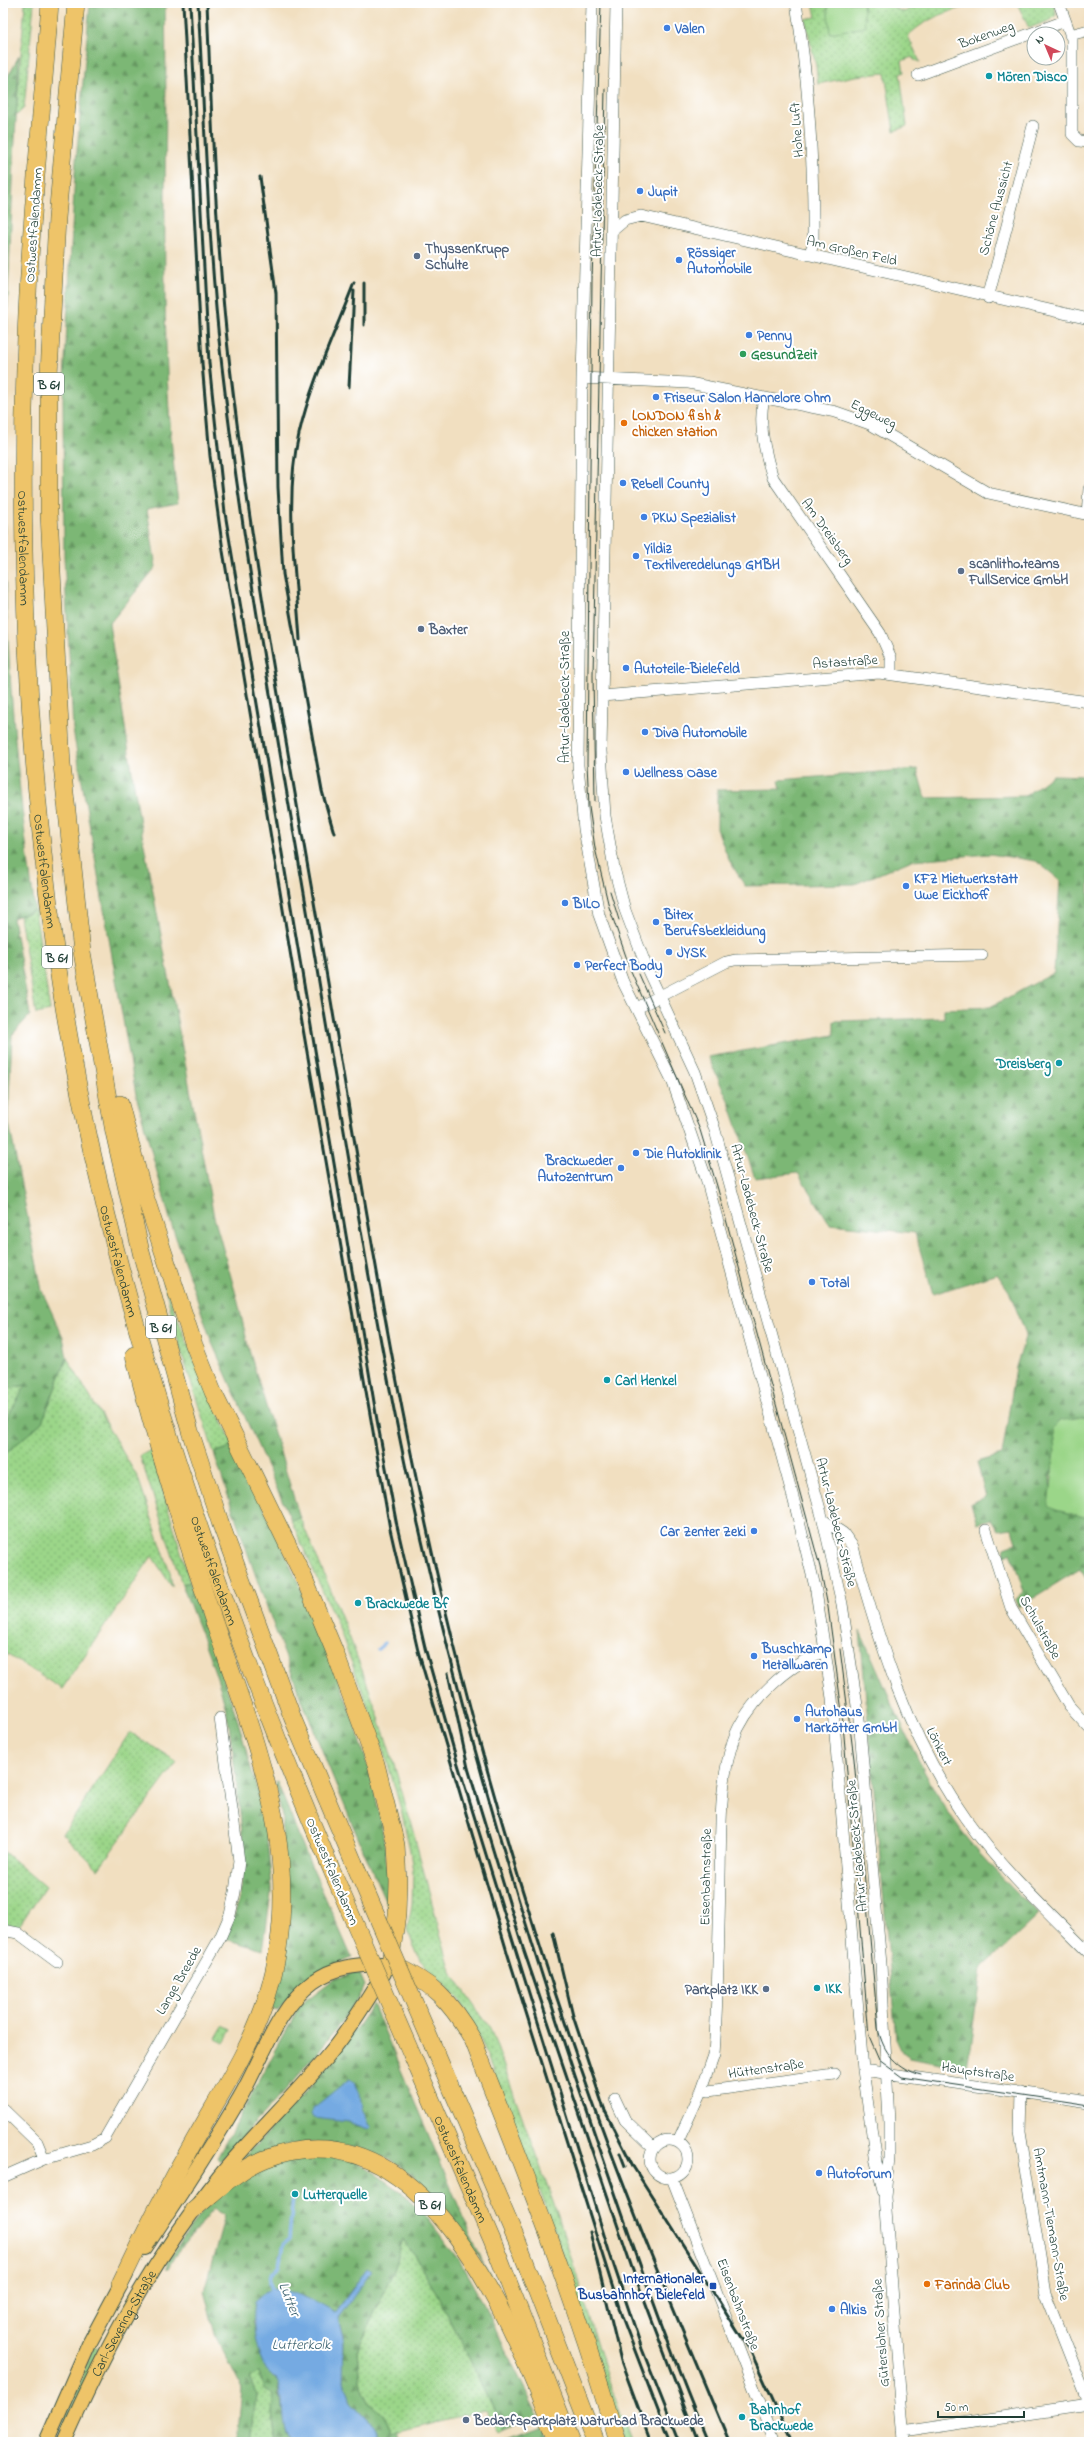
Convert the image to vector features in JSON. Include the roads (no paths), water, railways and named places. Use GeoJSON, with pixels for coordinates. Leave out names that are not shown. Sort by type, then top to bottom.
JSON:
{"type":"FeatureCollection","features":[{"type":"Feature","properties":{"kind":"highway","name":"Ostwestfalendamm"},"geometry":{"type":"LineString","coordinates":[[50,3],[33,222],[25,365],[23,506],[27,649],[40,820],[58,962],[91,1148],[118,1260],[196,1520],[274,1729],[333,1873],[492,2240],[571,2442]]}},
{"type":"Feature","properties":{"kind":"highway","name":"Ostwestfalendamm"},"geometry":{"type":"LineString","coordinates":[[76,3],[57,218],[49,374],[49,514],[62,765],[82,952],[97,1043],[141,1252],[169,1360],[220,1522],[293,1719],[518,2244],[595,2442]]}},
{"type":"Feature","properties":{"kind":"highway","name":"B 61"},"geometry":{"type":"LineString","coordinates":[[62,765],[75,820],[92,951],[106,1039],[120,1108],[141,1184],[194,1345],[213,1392],[302,1576],[334,1650],[376,1764],[396,1845],[398,1882],[397,1915],[390,1964]]}},
{"type":"Feature","properties":{"kind":"highway"},"geometry":{"type":"LineString","coordinates":[[118,1260],[126,1323],[152,1428],[181,1524],[257,1750],[275,1814],[280,1842],[283,1874],[280,1939],[267,1997],[248,2044],[175,2173],[120,2284]]}},
{"type":"Feature","properties":{"kind":"highway"},"geometry":{"type":"LineString","coordinates":[[390,1964],[420,1977],[440,1994],[458,2015],[473,2040],[560,2268],[587,2346],[617,2442]]}},
{"type":"Feature","properties":{"kind":"highway","name":"B 61"},"geometry":{"type":"LineString","coordinates":[[194,2210],[238,2172],[265,2159],[292,2152],[319,2149],[342,2151],[382,2165],[405,2180],[426,2199],[464,2247],[519,2349],[558,2442]]}},
{"type":"Feature","properties":{"kind":"main road","name":"Carl-Severing-Straße"},"geometry":{"type":"LineString","coordinates":[[46,2442],[89,2344],[120,2284],[225,2124],[277,2027],[295,2000],[313,1982],[333,1970],[352,1964],[390,1964]]}},
{"type":"Feature","properties":{"kind":"main road","name":"Carl-Severing-Straße"},"geometry":{"type":"LineString","coordinates":[[64,2442],[101,2360],[124,2316],[164,2250],[194,2210],[258,2132],[330,2053],[390,1964]]}},
{"type":"Feature","properties":{"kind":"street","name":"Artur-Ladebeck-Straße"},"geometry":{"type":"LineString","coordinates":[[592,3],[582,378],[578,765],[581,810],[599,915],[620,975],[672,1080],[706,1178],[797,1514],[816,1591],[826,1650],[863,2070]]}},
{"type":"Feature","properties":{"kind":"street","name":"Artur-Ladebeck-Straße"},"geometry":{"type":"LineString","coordinates":[[616,3],[602,696],[602,790],[614,868],[633,934],[696,1072],[714,1127],[823,1520],[843,1611],[858,1711],[880,1949],[887,2073]]}},
{"type":"Feature","properties":{"kind":"street","name":"Hohe Luft"},"geometry":{"type":"LineString","coordinates":[[796,3],[806,64],[812,129],[813,237],[809,256]]}},
{"type":"Feature","properties":{"kind":"street"},"geometry":{"type":"LineString","coordinates":[[1059,3],[1070,35],[1073,104],[1072,134],[1079,141],[1089,142]]}},
{"type":"Feature","properties":{"kind":"street","name":"Bokenweg"},"geometry":{"type":"LineString","coordinates":[[918,75],[1065,21]]}},
{"type":"Feature","properties":{"kind":"street"},"geometry":{"type":"LineString","coordinates":[[1070,35],[1089,30]]}},
{"type":"Feature","properties":{"kind":"street","name":"Schöne Aussicht"},"geometry":{"type":"LineString","coordinates":[[988,298],[1034,126]]}},
{"type":"Feature","properties":{"kind":"street","name":"Am Großen Feld"},"geometry":{"type":"LineString","coordinates":[[612,231],[620,223],[631,217],[646,217],[988,298],[1089,319]]}},
{"type":"Feature","properties":{"kind":"street"},"geometry":{"type":"LineString","coordinates":[[582,378],[609,379]]}},
{"type":"Feature","properties":{"kind":"street","name":"Eggeweg"},"geometry":{"type":"LineString","coordinates":[[609,379],[689,383],[853,417],[974,486],[996,496],[1088,515]]}},
{"type":"Feature","properties":{"kind":"street","name":"Am Dreisberg"},"geometry":{"type":"LineString","coordinates":[[764,398],[761,415],[767,462],[773,478],[880,633],[891,658],[891,674]]}},
{"type":"Feature","properties":{"kind":"street"},"geometry":{"type":"LineString","coordinates":[[1088,515],[1089,489]]}},
{"type":"Feature","properties":{"kind":"street","name":"Astastraße"},"geometry":{"type":"LineString","coordinates":[[602,696],[858,674],[891,674],[1089,702]]}},
{"type":"Feature","properties":{"kind":"street"},"geometry":{"type":"LineString","coordinates":[[637,1008],[661,998],[716,967],[735,960],[982,955]]}},
{"type":"Feature","properties":{"kind":"street","name":"Lönkert"},"geometry":{"type":"LineString","coordinates":[[823,1520],[850,1540],[876,1631],[893,1678],[931,1763],[950,1796],[991,1851],[1089,1953]]}},
{"type":"Feature","properties":{"kind":"street","name":"Schulstraße"},"geometry":{"type":"LineString","coordinates":[[986,1530],[1012,1608],[1070,1706],[1089,1728]]}},
{"type":"Feature","properties":{"kind":"street","name":"Eisenbahnstraße"},"geometry":{"type":"LineString","coordinates":[[678,2141],[702,2089],[714,2054],[721,1806],[734,1740],[744,1718],[766,1691],[813,1655],[826,1650]]}},
{"type":"Feature","properties":{"kind":"street","name":"Lange Breede"},"geometry":{"type":"LineString","coordinates":[[3,2177],[44,2159],[92,2146],[106,2138],[220,1938],[230,1915],[239,1861],[220,1718]]}},
{"type":"Feature","properties":{"kind":"street"},"geometry":{"type":"LineString","coordinates":[[3,1930],[18,1933],[57,1962]]}},
{"type":"Feature","properties":{"kind":"street","name":"Hauptstraße"},"geometry":{"type":"LineString","coordinates":[[863,2070],[1089,2102]]}},
{"type":"Feature","properties":{"kind":"street","name":"Gütersloher Straße"},"geometry":{"type":"LineString","coordinates":[[863,2070],[876,2162],[885,2197],[903,2437]]}},
{"type":"Feature","properties":{"kind":"street","name":"Gütersloher Straße"},"geometry":{"type":"LineString","coordinates":[[885,2197],[889,2158],[887,2073]]}},
{"type":"Feature","properties":{"kind":"street","name":"Hüttenstraße"},"geometry":{"type":"LineString","coordinates":[[702,2089],[708,2091],[834,2074]]}},
{"type":"Feature","properties":{"kind":"street","name":"Amtmann-Tiemann-Straße"},"geometry":{"type":"LineString","coordinates":[[1021,2092],[1019,2114],[1021,2137],[1045,2288],[1053,2315],[1089,2403]]}},
{"type":"Feature","properties":{"kind":"street"},"geometry":{"type":"LineString","coordinates":[[615,2099],[625,2120],[653,2147]]}},
{"type":"Feature","properties":{"kind":"street"},"geometry":{"type":"LineString","coordinates":[[3,2109],[37,2142],[44,2159]]}},
{"type":"Feature","properties":{"kind":"street"},"geometry":{"type":"LineString","coordinates":[[664,2140],[678,2141],[686,2150],[688,2163],[683,2172],[672,2178],[661,2176],[653,2170],[649,2159],[653,2147],[664,2140]]}},
{"type":"Feature","properties":{"kind":"street","name":"Eisenbahnstraße"},"geometry":{"type":"LineString","coordinates":[[672,2178],[775,2442]]}},
{"type":"Feature","properties":{"kind":"street"},"geometry":{"type":"LineString","coordinates":[[903,2437],[1089,2403]]}},
{"type":"Feature","properties":{"kind":"water"},"geometry":{"type":"Polygon","coordinates":[[[349,2079],[355,2082],[360,2094],[362,2110],[371,2126],[368,2129],[348,2122],[313,2118],[311,2114],[312,2109],[349,2079]]]}},
{"type":"Feature","properties":{"kind":"water","name":"Lutterkolk"},"geometry":{"type":"Polygon","coordinates":[[[368,2268],[372,2271],[339,2317],[344,2337],[343,2381],[351,2402],[376,2428],[379,2442],[291,2442],[287,2435],[283,2420],[282,2398],[278,2383],[266,2369],[256,2344],[254,2327],[255,2301],[267,2291],[274,2289],[283,2290],[302,2296],[335,2313],[368,2268]]]}},
{"type":"Feature","properties":{"kind":"waterway"},"geometry":{"type":"LineString","coordinates":[[378,1649],[385,1643]]}},
{"type":"Feature","properties":{"kind":"waterway","name":"Lutter"},"geometry":{"type":"LineString","coordinates":[[275,2295],[269,2282],[270,2275],[279,2266],[283,2244],[289,2239],[293,2197]]}},
{"type":"Feature","properties":{"kind":"tram line"},"geometry":{"type":"LineString","coordinates":[[601,3],[592,280],[587,763],[589,807],[595,848],[609,907],[631,971],[700,1130],[717,1186],[820,1567],[828,1607],[842,1712],[869,2037],[879,2060],[902,2077],[1089,2105]]}},
{"type":"Feature","properties":{"kind":"tram line"},"geometry":{"type":"LineString","coordinates":[[595,801],[593,675],[605,89]]}},
{"type":"Feature","properties":{"kind":"tram line"},"geometry":{"type":"LineString","coordinates":[[610,891],[619,920]]}},
{"type":"Feature","properties":{"kind":"tram line"},"geometry":{"type":"LineString","coordinates":[[639,974],[665,1033]]}},
{"type":"Feature","properties":{"kind":"tram line"},"geometry":{"type":"LineString","coordinates":[[840,1649],[854,1759],[878,2028],[883,2045],[892,2059],[905,2069],[922,2075]]}},
{"type":"Feature","properties":{"kind":"railway"},"geometry":{"type":"LineString","coordinates":[[183,3],[202,363],[210,456],[223,551],[302,1023],[390,1529],[418,1651],[507,1952],[622,2317],[670,2442]]}},
{"type":"Feature","properties":{"kind":"railway"},"geometry":{"type":"LineString","coordinates":[[190,3],[209,363],[225,513],[377,1420],[397,1526],[425,1648],[457,1761],[609,2251],[642,2349],[679,2442]]}},
{"type":"Feature","properties":{"kind":"railway"},"geometry":{"type":"LineString","coordinates":[[198,3],[213,276],[222,367],[232,445],[267,678],[362,1236],[396,1421],[427,1564],[447,1645],[468,1726],[514,1886],[564,2044],[619,2204],[676,2363],[708,2442]]}},
{"type":"Feature","properties":{"kind":"railway"},"geometry":{"type":"LineString","coordinates":[[207,3],[215,185],[221,277],[230,367],[250,520],[274,673],[369,1229],[416,1479],[434,1562],[469,1703],[518,1876],[554,1990],[593,2103],[625,2188],[729,2442]]}},
{"type":"Feature","properties":{"kind":"railway"},"geometry":{"type":"LineString","coordinates":[[260,177],[276,293],[278,487],[283,574],[322,791],[334,833]]}},
{"type":"Feature","properties":{"kind":"railway"},"geometry":{"type":"LineString","coordinates":[[300,640],[292,537],[292,484],[295,459],[299,434],[310,396],[354,283]]}},
{"type":"Feature","properties":{"kind":"railway"},"geometry":{"type":"LineString","coordinates":[[364,283],[364,325]]}},
{"type":"Feature","properties":{"kind":"railway"},"geometry":{"type":"LineString","coordinates":[[349,387],[354,291]]}},
{"type":"Feature","properties":{"kind":"railway"},"geometry":{"type":"LineString","coordinates":[[448,1673],[468,1768],[523,1948],[632,2268],[698,2442]]}},
{"type":"Feature","properties":{"kind":"railway"},"geometry":{"type":"LineString","coordinates":[[553,1933],[573,2016],[605,2112]]}},
{"type":"Feature","properties":{"kind":"railway"},"geometry":{"type":"LineString","coordinates":[[603,2107],[634,2168],[750,2350],[792,2442]]}},
{"type":"Feature","properties":{"kind":"railway"},"geometry":{"type":"LineString","coordinates":[[620,2153],[625,2166]]}},
{"type":"Feature","properties":{"kind":"railway"},"geometry":{"type":"LineString","coordinates":[[590,2232],[621,2361],[651,2442]]}},
{"type":"Feature","properties":{"kind":"place","name":"Valen"},"geometry":{"type":"Point","coordinates":[667,28]}},
{"type":"Feature","properties":{"kind":"place","name":"Mören Disco"},"geometry":{"type":"Point","coordinates":[989,76]}},
{"type":"Feature","properties":{"kind":"place","name":"Jupit"},"geometry":{"type":"Point","coordinates":[640,191]}},
{"type":"Feature","properties":{"kind":"place","name":"ThyssenKrupp Schulte"},"geometry":{"type":"Point","coordinates":[417,256]}},
{"type":"Feature","properties":{"kind":"place","name":"Rössiger Automobile"},"geometry":{"type":"Point","coordinates":[679,260]}},
{"type":"Feature","properties":{"kind":"place","name":"Penny"},"geometry":{"type":"Point","coordinates":[749,335]}},
{"type":"Feature","properties":{"kind":"place","name":"GesundZeit"},"geometry":{"type":"Point","coordinates":[743,354]}},
{"type":"Feature","properties":{"kind":"place","name":"Friseur Salon Hannelore Ohm"},"geometry":{"type":"Point","coordinates":[656,397]}},
{"type":"Feature","properties":{"kind":"place","name":"LONDON fish & chicken station"},"geometry":{"type":"Point","coordinates":[624,423]}},
{"type":"Feature","properties":{"kind":"place","name":"Rebell County"},"geometry":{"type":"Point","coordinates":[623,483]}},
{"type":"Feature","properties":{"kind":"place","name":"PKW Spezialist"},"geometry":{"type":"Point","coordinates":[644,517]}},
{"type":"Feature","properties":{"kind":"place","name":"Yildiz Textilveredelungs GMBH"},"geometry":{"type":"Point","coordinates":[636,556]}},
{"type":"Feature","properties":{"kind":"place","name":"scanlitho.teams FullService GmbH"},"geometry":{"type":"Point","coordinates":[961,571]}},
{"type":"Feature","properties":{"kind":"place","name":"Baxter"},"geometry":{"type":"Point","coordinates":[421,629]}},
{"type":"Feature","properties":{"kind":"place","name":"Autoteile-Bielefeld"},"geometry":{"type":"Point","coordinates":[626,668]}},
{"type":"Feature","properties":{"kind":"place","name":"Diva Automobile"},"geometry":{"type":"Point","coordinates":[645,732]}},
{"type":"Feature","properties":{"kind":"place","name":"Wellness Oase"},"geometry":{"type":"Point","coordinates":[626,772]}},
{"type":"Feature","properties":{"kind":"place","name":"KFZ Mietwerkstatt Uwe Eickhoff"},"geometry":{"type":"Point","coordinates":[906,886]}},
{"type":"Feature","properties":{"kind":"place","name":"BILO"},"geometry":{"type":"Point","coordinates":[565,903]}},
{"type":"Feature","properties":{"kind":"place","name":"Bitex Berufsbekleidung"},"geometry":{"type":"Point","coordinates":[656,922]}},
{"type":"Feature","properties":{"kind":"place","name":"JYSK"},"geometry":{"type":"Point","coordinates":[669,952]}},
{"type":"Feature","properties":{"kind":"place","name":"Perfect Body"},"geometry":{"type":"Point","coordinates":[577,965]}},
{"type":"Feature","properties":{"kind":"place","name":"Dreisberg"},"geometry":{"type":"Point","coordinates":[1059,1063]}},
{"type":"Feature","properties":{"kind":"place","name":"Die Autoklinik"},"geometry":{"type":"Point","coordinates":[636,1153]}},
{"type":"Feature","properties":{"kind":"place","name":"Brackweder Autozentrum"},"geometry":{"type":"Point","coordinates":[621,1168]}},
{"type":"Feature","properties":{"kind":"place","name":"Total"},"geometry":{"type":"Point","coordinates":[812,1282]}},
{"type":"Feature","properties":{"kind":"place","name":"Carl Henkel"},"geometry":{"type":"Point","coordinates":[607,1380]}},
{"type":"Feature","properties":{"kind":"place","name":"Car Zenter Zeki"},"geometry":{"type":"Point","coordinates":[754,1531]}},
{"type":"Feature","properties":{"kind":"place","name":"Brackwede Bf"},"geometry":{"type":"Point","coordinates":[358,1603]}},
{"type":"Feature","properties":{"kind":"place","name":"Buschkamp Metallwaren"},"geometry":{"type":"Point","coordinates":[754,1656]}},
{"type":"Feature","properties":{"kind":"place","name":"Autohaus Markötter GmbH"},"geometry":{"type":"Point","coordinates":[797,1719]}},
{"type":"Feature","properties":{"kind":"place","name":"IKK"},"geometry":{"type":"Point","coordinates":[817,1988]}},
{"type":"Feature","properties":{"kind":"place","name":"Parkplatz IKK"},"geometry":{"type":"Point","coordinates":[766,1989]}},
{"type":"Feature","properties":{"kind":"place","name":"Autoforum"},"geometry":{"type":"Point","coordinates":[819,2173]}},
{"type":"Feature","properties":{"kind":"place","name":"Lutterquelle"},"geometry":{"type":"Point","coordinates":[295,2194]}},
{"type":"Feature","properties":{"kind":"place","name":"Farinda Club"},"geometry":{"type":"Point","coordinates":[927,2284]}},
{"type":"Feature","properties":{"kind":"place","name":"Internationaler Busbahnhof Bielefeld"},"geometry":{"type":"Point","coordinates":[713,2286]}},
{"type":"Feature","properties":{"kind":"place","name":"Alkis"},"geometry":{"type":"Point","coordinates":[832,2309]}},
{"type":"Feature","properties":{"kind":"place","name":"Bahnhof Brackwede"},"geometry":{"type":"Point","coordinates":[742,2417]}},
{"type":"Feature","properties":{"kind":"place","name":"Bedarfsparkplatz Naturbad Brackwede"},"geometry":{"type":"Point","coordinates":[466,2420]}}]}
